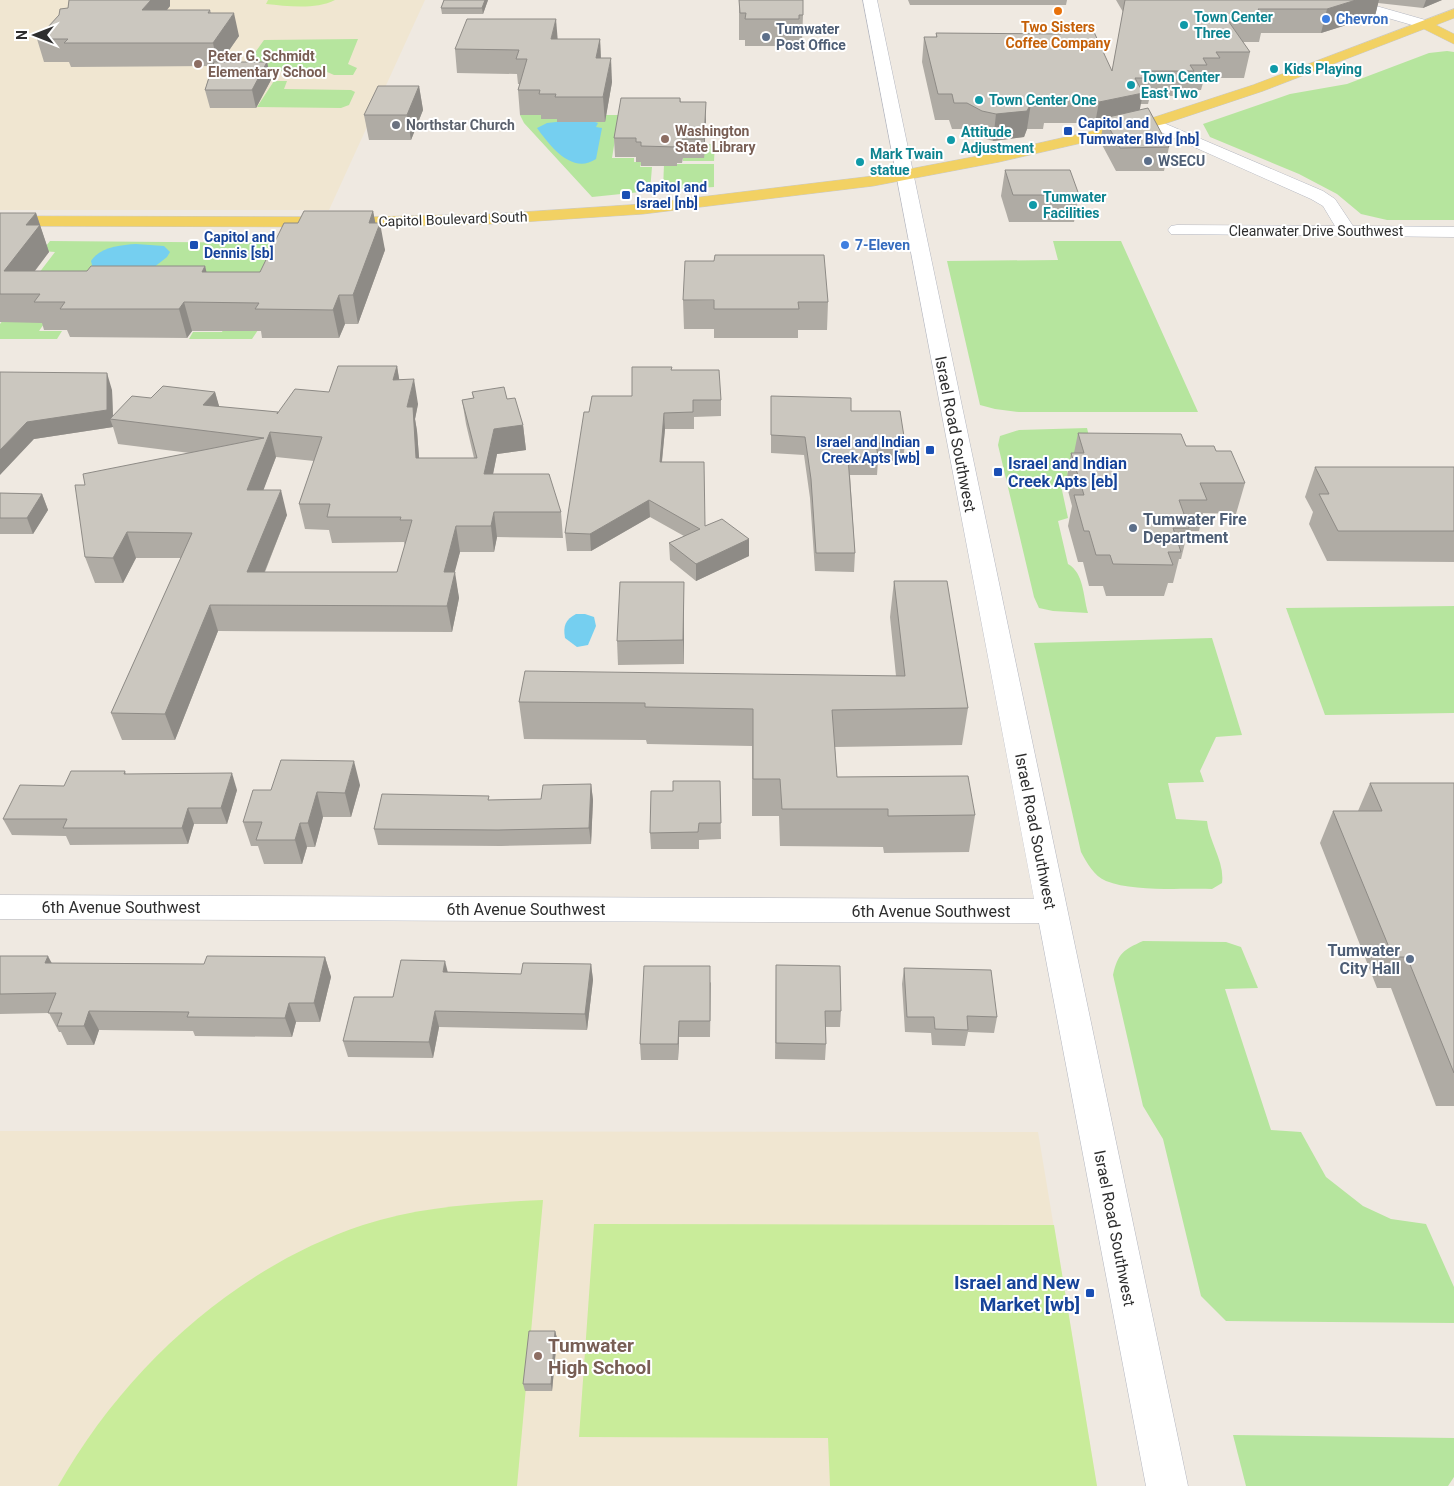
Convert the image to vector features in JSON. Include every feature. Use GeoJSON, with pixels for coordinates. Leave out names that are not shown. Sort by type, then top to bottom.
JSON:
{"type":"FeatureCollection","features":[{"type":"Feature","properties":{"kind":"main road","name":"Capitol Boulevard South"},"geometry":{"type":"LineString","coordinates":[[0,221],[360,222],[510,218],[642,209],[873,181],[1152,123],[1258,88],[1454,14]]}},
{"type":"Feature","properties":{"kind":"main road"},"geometry":{"type":"LineString","coordinates":[[1424,24],[1454,30]]}},
{"type":"Feature","properties":{"kind":"main road"},"geometry":{"type":"LineString","coordinates":[[1424,24],[1454,40]]}},
{"type":"Feature","properties":{"kind":"street","name":"Israel Road Southwest"},"geometry":{"type":"LineString","coordinates":[[870,0],[1167,1486]]}},
{"type":"Feature","properties":{"kind":"street"},"geometry":{"type":"LineString","coordinates":[[1341,0],[1424,24]]}},
{"type":"Feature","properties":{"kind":"street"},"geometry":{"type":"LineString","coordinates":[[1152,123],[1317,195],[1329,203],[1348,232]]}},
{"type":"Feature","properties":{"kind":"street","name":"Cleanwater Drive Southwest"},"geometry":{"type":"LineString","coordinates":[[1177,230],[1454,232]]}},
{"type":"Feature","properties":{"kind":"street","name":"6th Avenue Southwest"},"geometry":{"type":"LineString","coordinates":[[0,906],[1052,912]]}},
{"type":"Feature","properties":{"kind":"shaded area","name":"Peter G. Schmidt Elementary School"},"geometry":{"type":"Polygon","coordinates":[[[0,0],[425,0],[329,210],[0,210],[0,0]]]}},
{"type":"Feature","properties":{"kind":"shaded area","name":"Tumwater High School"},"geometry":{"type":"Polygon","coordinates":[[[0,1131],[1038,1132],[1097,1486],[0,1486],[0,1131]]]}},
{"type":"Feature","properties":{"kind":"green space"},"geometry":{"type":"Polygon","coordinates":[[[268,0],[335,0],[319,5],[283,6],[266,4],[268,0]]]}},
{"type":"Feature","properties":{"kind":"green space"},"geometry":{"type":"Polygon","coordinates":[[[358,39],[348,64],[357,68],[353,75],[334,75],[325,71],[242,71],[264,40],[358,39]]]}},
{"type":"Feature","properties":{"kind":"green space"},"geometry":{"type":"Polygon","coordinates":[[[1454,52],[1454,220],[1387,220],[1361,214],[1337,194],[1299,174],[1210,137],[1203,124],[1290,94],[1347,84],[1429,53],[1454,52]]]}},
{"type":"Feature","properties":{"kind":"green space"},"geometry":{"type":"Polygon","coordinates":[[[274,81],[287,81],[284,89],[351,90],[355,92],[349,105],[341,108],[257,107],[274,81]]]}},
{"type":"Feature","properties":{"kind":"green space"},"geometry":{"type":"Polygon","coordinates":[[[520,115],[541,115],[541,119],[585,119],[587,115],[619,115],[612,158],[634,158],[634,162],[642,162],[640,167],[652,167],[650,191],[592,197],[524,123],[520,115]]]}},
{"type":"Feature","properties":{"kind":"green space"},"geometry":{"type":"Polygon","coordinates":[[[705,144],[715,144],[714,161],[683,161],[683,158],[704,158],[705,144]]]}},
{"type":"Feature","properties":{"kind":"green space"},"geometry":{"type":"Polygon","coordinates":[[[664,164],[714,164],[714,187],[663,190],[664,164]]]}},
{"type":"Feature","properties":{"kind":"green space"},"geometry":{"type":"Polygon","coordinates":[[[50,241],[296,243],[260,327],[252,339],[189,339],[193,332],[222,332],[238,299],[62,298],[39,331],[62,331],[57,339],[0,339],[0,324],[55,252],[42,251],[50,241]]]}},
{"type":"Feature","properties":{"kind":"green space"},"geometry":{"type":"Polygon","coordinates":[[[1053,241],[1121,241],[1198,412],[1019,412],[980,405],[947,261],[1058,260],[1053,241]]]}},
{"type":"Feature","properties":{"kind":"green space"},"geometry":{"type":"Polygon","coordinates":[[[1087,428],[1094,458],[1065,462],[1069,478],[1060,481],[1068,518],[1058,521],[1068,564],[1080,579],[1088,613],[1053,611],[1039,608],[1034,597],[998,445],[1000,436],[1019,430],[1087,428]]]}},
{"type":"Feature","properties":{"kind":"green space"},"geometry":{"type":"Polygon","coordinates":[[[1454,606],[1454,713],[1325,715],[1286,608],[1454,606]]]}},
{"type":"Feature","properties":{"kind":"green space"},"geometry":{"type":"Polygon","coordinates":[[[1212,638],[1242,735],[1216,737],[1200,771],[1204,782],[1168,783],[1176,819],[1207,821],[1221,867],[1222,883],[1212,889],[1158,889],[1130,887],[1106,881],[1094,873],[1081,852],[1034,643],[1212,638]]]}},
{"type":"Feature","properties":{"kind":"green space"},"geometry":{"type":"Polygon","coordinates":[[[1143,941],[1226,942],[1241,947],[1258,988],[1225,989],[1271,1130],[1301,1132],[1326,1177],[1363,1206],[1391,1219],[1426,1224],[1454,1287],[1454,1323],[1226,1321],[1201,1296],[1163,1139],[1143,1106],[1113,975],[1122,953],[1143,941]]]}},
{"type":"Feature","properties":{"kind":"green space"},"geometry":{"type":"Polygon","coordinates":[[[543,1200],[517,1486],[58,1486],[85,1443],[115,1402],[149,1363],[187,1328],[227,1296],[270,1267],[316,1244],[363,1225],[385,1219],[452,1206],[543,1200]]]}},
{"type":"Feature","properties":{"kind":"green space"},"geometry":{"type":"Polygon","coordinates":[[[594,1224],[1054,1225],[1097,1486],[830,1486],[828,1438],[579,1437],[594,1224]]]}},
{"type":"Feature","properties":{"kind":"green space"},"geometry":{"type":"Polygon","coordinates":[[[1233,1435],[1454,1438],[1454,1477],[1448,1486],[1246,1486],[1233,1435]]]}},
{"type":"Feature","properties":{"kind":"water"},"geometry":{"type":"Polygon","coordinates":[[[592,121],[598,123],[596,127],[602,128],[596,159],[587,163],[570,161],[548,143],[537,128],[547,123],[592,121]]]}},
{"type":"Feature","properties":{"kind":"water"},"geometry":{"type":"Polygon","coordinates":[[[136,244],[164,246],[170,252],[167,257],[153,268],[93,269],[91,261],[105,250],[117,246],[136,244]]]}},
{"type":"Feature","properties":{"kind":"water"},"geometry":{"type":"Polygon","coordinates":[[[576,614],[594,617],[596,626],[588,645],[577,647],[565,638],[564,630],[566,624],[576,614]]]}},
{"type":"Feature","properties":{"kind":"building"},"geometry":{"type":"Polygon","coordinates":[[[69,0],[151,0],[142,10],[210,10],[208,13],[234,13],[213,43],[64,43],[68,39],[37,39],[59,15],[60,9],[68,8],[69,0]]]}},
{"type":"Feature","properties":{"kind":"building"},"geometry":{"type":"Polygon","coordinates":[[[444,0],[485,0],[482,8],[441,8],[444,0]]]}},
{"type":"Feature","properties":{"kind":"building"},"geometry":{"type":"Polygon","coordinates":[[[739,0],[803,0],[803,15],[799,15],[799,19],[745,19],[746,13],[740,13],[739,0]]]}},
{"type":"Feature","properties":{"kind":"building"},"geometry":{"type":"Polygon","coordinates":[[[1125,0],[1356,0],[1327,9],[1258,9],[1265,18],[1232,18],[1235,22],[1229,22],[1250,52],[1216,52],[1220,58],[1203,58],[1207,65],[1190,65],[1194,71],[1149,71],[1153,78],[1135,78],[1143,93],[1099,102],[1096,97],[1044,97],[1047,103],[1031,103],[1027,111],[996,114],[982,111],[967,103],[954,103],[952,94],[938,94],[924,37],[937,37],[936,33],[1061,34],[1060,32],[1094,32],[1112,71],[1125,0]]]}},
{"type":"Feature","properties":{"kind":"building"},"geometry":{"type":"Polygon","coordinates":[[[467,19],[556,19],[551,39],[600,39],[596,58],[611,58],[603,97],[555,97],[556,94],[539,94],[540,90],[518,90],[527,59],[516,59],[519,50],[455,49],[467,19]]]}},
{"type":"Feature","properties":{"kind":"building"},"geometry":{"type":"Polygon","coordinates":[[[214,62],[267,62],[252,90],[205,90],[214,62]]]}},
{"type":"Feature","properties":{"kind":"building"},"geometry":{"type":"Polygon","coordinates":[[[378,86],[419,86],[407,115],[364,115],[378,86]]]}},
{"type":"Feature","properties":{"kind":"building"},"geometry":{"type":"Polygon","coordinates":[[[621,98],[680,98],[680,102],[706,102],[704,139],[682,139],[682,143],[677,143],[677,147],[641,146],[641,142],[636,142],[636,138],[614,138],[621,98]]]}},
{"type":"Feature","properties":{"kind":"building"},"geometry":{"type":"Polygon","coordinates":[[[1148,108],[1169,147],[1120,148],[1104,118],[1148,108]]]}},
{"type":"Feature","properties":{"kind":"building"},"geometry":{"type":"Polygon","coordinates":[[[1005,170],[1070,170],[1079,195],[1013,195],[1005,170]]]}},
{"type":"Feature","properties":{"kind":"building"},"geometry":{"type":"Polygon","coordinates":[[[304,211],[373,211],[369,223],[380,223],[353,295],[339,295],[333,310],[255,309],[259,303],[184,302],[179,309],[60,309],[65,302],[34,302],[40,294],[0,294],[0,213],[36,213],[26,225],[40,225],[4,271],[87,271],[91,266],[205,266],[202,272],[260,272],[284,223],[298,223],[304,211]]]}},
{"type":"Feature","properties":{"kind":"building"},"geometry":{"type":"Polygon","coordinates":[[[715,255],[824,255],[828,302],[798,302],[799,309],[714,309],[714,300],[683,300],[685,261],[714,261],[715,255]]]}},
{"type":"Feature","properties":{"kind":"building"},"geometry":{"type":"Polygon","coordinates":[[[338,366],[397,366],[393,380],[414,379],[407,407],[413,407],[416,458],[477,458],[462,400],[474,398],[472,392],[504,387],[507,399],[515,398],[523,425],[494,429],[484,474],[549,474],[561,512],[494,512],[491,526],[456,526],[444,572],[455,572],[447,606],[210,605],[165,714],[111,713],[192,533],[127,532],[113,558],[85,557],[75,485],[85,485],[83,474],[264,438],[110,419],[132,396],[151,398],[163,386],[215,392],[203,405],[278,412],[277,414],[295,389],[329,392],[338,366]],[[270,432],[247,490],[281,490],[247,572],[397,572],[412,520],[400,520],[401,517],[327,517],[330,504],[299,504],[322,437],[270,432]]]}},
{"type":"Feature","properties":{"kind":"building"},"geometry":{"type":"Polygon","coordinates":[[[632,367],[672,367],[671,370],[719,370],[721,400],[693,400],[693,412],[664,413],[660,462],[704,462],[705,526],[722,519],[749,539],[696,564],[669,543],[700,529],[649,500],[590,534],[565,533],[584,412],[589,412],[592,396],[632,396],[632,367]]]}},
{"type":"Feature","properties":{"kind":"building"},"geometry":{"type":"Polygon","coordinates":[[[0,372],[107,373],[107,410],[27,422],[0,450],[0,372]]]}},
{"type":"Feature","properties":{"kind":"building"},"geometry":{"type":"Polygon","coordinates":[[[771,396],[851,398],[851,411],[900,411],[905,443],[876,443],[878,457],[848,457],[855,553],[816,553],[811,479],[805,437],[771,435],[771,396]]]}},
{"type":"Feature","properties":{"kind":"building","name":"Tumwater Fire Department"},"geometry":{"type":"Polygon","coordinates":[[[1078,433],[1181,434],[1186,446],[1214,446],[1216,451],[1231,451],[1245,483],[1200,483],[1207,500],[1179,500],[1189,528],[1173,528],[1181,552],[1168,552],[1173,565],[1113,564],[1110,555],[1096,555],[1089,531],[1084,531],[1074,495],[1084,495],[1071,453],[1084,453],[1078,433]]]}},
{"type":"Feature","properties":{"kind":"building"},"geometry":{"type":"Polygon","coordinates":[[[1315,467],[1454,467],[1454,531],[1338,531],[1319,494],[1329,494],[1315,467]]]}},
{"type":"Feature","properties":{"kind":"building"},"geometry":{"type":"Polygon","coordinates":[[[0,493],[42,494],[27,518],[0,518],[0,493]]]}},
{"type":"Feature","properties":{"kind":"building"},"geometry":{"type":"Polygon","coordinates":[[[894,581],[947,581],[968,708],[832,710],[837,777],[968,776],[975,815],[888,816],[888,809],[782,809],[780,779],[753,779],[753,709],[645,707],[645,703],[519,702],[525,671],[905,676],[894,581]]]}},
{"type":"Feature","properties":{"kind":"building"},"geometry":{"type":"Polygon","coordinates":[[[620,582],[684,582],[683,640],[617,641],[620,582]]]}},
{"type":"Feature","properties":{"kind":"building"},"geometry":{"type":"Polygon","coordinates":[[[281,760],[354,761],[345,793],[317,792],[308,823],[300,823],[295,840],[256,840],[262,822],[243,822],[253,790],[271,790],[281,760]]]}},
{"type":"Feature","properties":{"kind":"building"},"geometry":{"type":"Polygon","coordinates":[[[71,771],[125,771],[124,774],[232,773],[221,808],[188,808],[182,828],[63,828],[67,819],[3,819],[20,785],[64,786],[71,771]]]}},
{"type":"Feature","properties":{"kind":"building"},"geometry":{"type":"Polygon","coordinates":[[[673,781],[720,781],[721,823],[699,823],[698,832],[650,833],[651,791],[673,791],[673,781]]]}},
{"type":"Feature","properties":{"kind":"building","name":"Tumwater City Hall"},"geometry":{"type":"Polygon","coordinates":[[[1370,783],[1454,783],[1454,1073],[1407,957],[1393,957],[1333,811],[1382,811],[1370,783]]]}},
{"type":"Feature","properties":{"kind":"building"},"geometry":{"type":"Polygon","coordinates":[[[591,784],[589,828],[498,830],[374,829],[382,794],[489,796],[488,800],[541,799],[543,785],[591,784]]]}},
{"type":"Feature","properties":{"kind":"building"},"geometry":{"type":"Polygon","coordinates":[[[0,956],[48,956],[45,963],[204,964],[207,956],[325,957],[314,1003],[289,1003],[285,1018],[187,1017],[189,1012],[89,1011],[84,1026],[57,1026],[62,1013],[48,1013],[56,993],[0,994],[0,956]]]}},
{"type":"Feature","properties":{"kind":"building"},"geometry":{"type":"Polygon","coordinates":[[[401,960],[445,961],[443,972],[521,974],[523,963],[591,964],[585,1014],[435,1011],[429,1042],[343,1041],[354,997],[393,997],[401,960]]]}},
{"type":"Feature","properties":{"kind":"building"},"geometry":{"type":"Polygon","coordinates":[[[776,965],[840,966],[841,1011],[825,1011],[826,1044],[776,1043],[776,965]]]}},
{"type":"Feature","properties":{"kind":"building"},"geometry":{"type":"Polygon","coordinates":[[[644,966],[710,966],[710,1021],[679,1021],[678,1044],[640,1044],[644,966]]]}},
{"type":"Feature","properties":{"kind":"building"},"geometry":{"type":"Polygon","coordinates":[[[904,968],[991,970],[997,1017],[967,1016],[968,1030],[935,1029],[934,1017],[907,1017],[904,968]]]}},
{"type":"Feature","properties":{"kind":"building"},"geometry":{"type":"Polygon","coordinates":[[[529,1331],[555,1331],[551,1384],[523,1384],[529,1331]]]}},
{"type":"Feature","properties":{"kind":"place","name":"Two Sisters Coffee Company"},"geometry":{"type":"Point","coordinates":[1058,11]}},
{"type":"Feature","properties":{"kind":"place","name":"Chevron"},"geometry":{"type":"Point","coordinates":[1326,19]}},
{"type":"Feature","properties":{"kind":"place","name":"Town Center Three"},"geometry":{"type":"Point","coordinates":[1184,25]}},
{"type":"Feature","properties":{"kind":"place","name":"Tumwater Post Office"},"geometry":{"type":"Point","coordinates":[766,37]}},
{"type":"Feature","properties":{"kind":"place","name":"Peter G. Schmidt Elementary School"},"geometry":{"type":"Point","coordinates":[198,64]}},
{"type":"Feature","properties":{"kind":"place","name":"Kids Playing"},"geometry":{"type":"Point","coordinates":[1274,69]}},
{"type":"Feature","properties":{"kind":"place","name":"Town Center East Two"},"geometry":{"type":"Point","coordinates":[1131,85]}},
{"type":"Feature","properties":{"kind":"place","name":"Town Center One"},"geometry":{"type":"Point","coordinates":[979,100]}},
{"type":"Feature","properties":{"kind":"place","name":"Northstar Church"},"geometry":{"type":"Point","coordinates":[396,125]}},
{"type":"Feature","properties":{"kind":"place","name":"Capitol and Tumwater Blvd [nb]"},"geometry":{"type":"Point","coordinates":[1068,131]}},
{"type":"Feature","properties":{"kind":"place","name":"Washington State Library"},"geometry":{"type":"Point","coordinates":[665,139]}},
{"type":"Feature","properties":{"kind":"place","name":"Attitude Adjustment"},"geometry":{"type":"Point","coordinates":[951,140]}},
{"type":"Feature","properties":{"kind":"place","name":"WSECU"},"geometry":{"type":"Point","coordinates":[1148,161]}},
{"type":"Feature","properties":{"kind":"place","name":"Mark Twain statue"},"geometry":{"type":"Point","coordinates":[860,162]}},
{"type":"Feature","properties":{"kind":"place","name":"Capitol and Israel [nb]"},"geometry":{"type":"Point","coordinates":[626,195]}},
{"type":"Feature","properties":{"kind":"place","name":"Tumwater Facilities"},"geometry":{"type":"Point","coordinates":[1033,205]}},
{"type":"Feature","properties":{"kind":"place","name":"Capitol and Dennis [sb]"},"geometry":{"type":"Point","coordinates":[194,245]}},
{"type":"Feature","properties":{"kind":"place","name":"7-Eleven"},"geometry":{"type":"Point","coordinates":[845,245]}},
{"type":"Feature","properties":{"kind":"place","name":"Israel and Indian Creek Apts [wb]"},"geometry":{"type":"Point","coordinates":[930,450]}},
{"type":"Feature","properties":{"kind":"place","name":"Israel and Indian Creek Apts [eb]"},"geometry":{"type":"Point","coordinates":[998,472]}},
{"type":"Feature","properties":{"kind":"place","name":"Tumwater Fire Department"},"geometry":{"type":"Point","coordinates":[1133,528]}},
{"type":"Feature","properties":{"kind":"place","name":"Tumwater City Hall"},"geometry":{"type":"Point","coordinates":[1410,959]}},
{"type":"Feature","properties":{"kind":"place","name":"Israel and New Market [wb]"},"geometry":{"type":"Point","coordinates":[1090,1293]}},
{"type":"Feature","properties":{"kind":"place","name":"Tumwater High School"},"geometry":{"type":"Point","coordinates":[538,1356]}}]}
